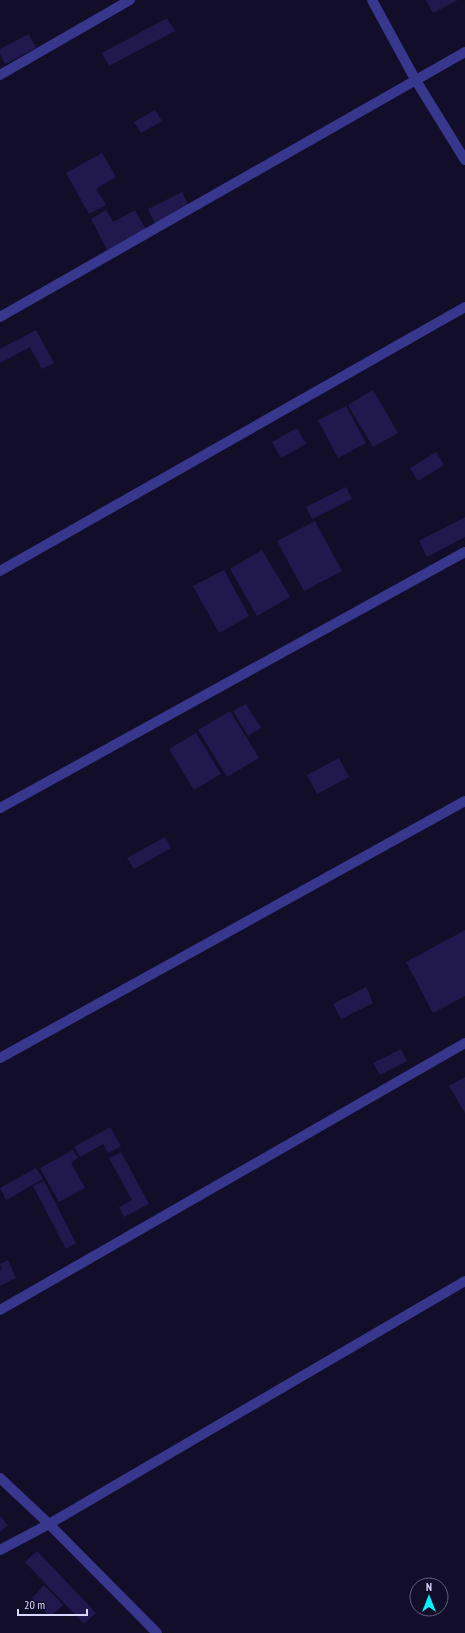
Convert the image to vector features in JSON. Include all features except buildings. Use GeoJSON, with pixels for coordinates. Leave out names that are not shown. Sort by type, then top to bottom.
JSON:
{"type":"FeatureCollection","features":[{"type":"Feature","properties":{"kind":"street"},"geometry":{"type":"LineString","coordinates":[[0,75],[130,0]]}},
{"type":"Feature","properties":{"kind":"street"},"geometry":{"type":"LineString","coordinates":[[372,0],[416,79],[465,160]]}},
{"type":"Feature","properties":{"kind":"street"},"geometry":{"type":"LineString","coordinates":[[0,317],[465,52]]}},
{"type":"Feature","properties":{"kind":"street"},"geometry":{"type":"LineString","coordinates":[[0,571],[465,307]]}},
{"type":"Feature","properties":{"kind":"street"},"geometry":{"type":"LineString","coordinates":[[0,808],[465,552]]}},
{"type":"Feature","properties":{"kind":"street"},"geometry":{"type":"LineString","coordinates":[[0,1058],[465,801]]}},
{"type":"Feature","properties":{"kind":"street"},"geometry":{"type":"LineString","coordinates":[[0,1310],[465,1043]]}},
{"type":"Feature","properties":{"kind":"street"},"geometry":{"type":"LineString","coordinates":[[0,1550],[49,1524],[465,1281]]}},
{"type":"Feature","properties":{"kind":"street"},"geometry":{"type":"LineString","coordinates":[[0,1478],[49,1524],[157,1633]]}}]}
